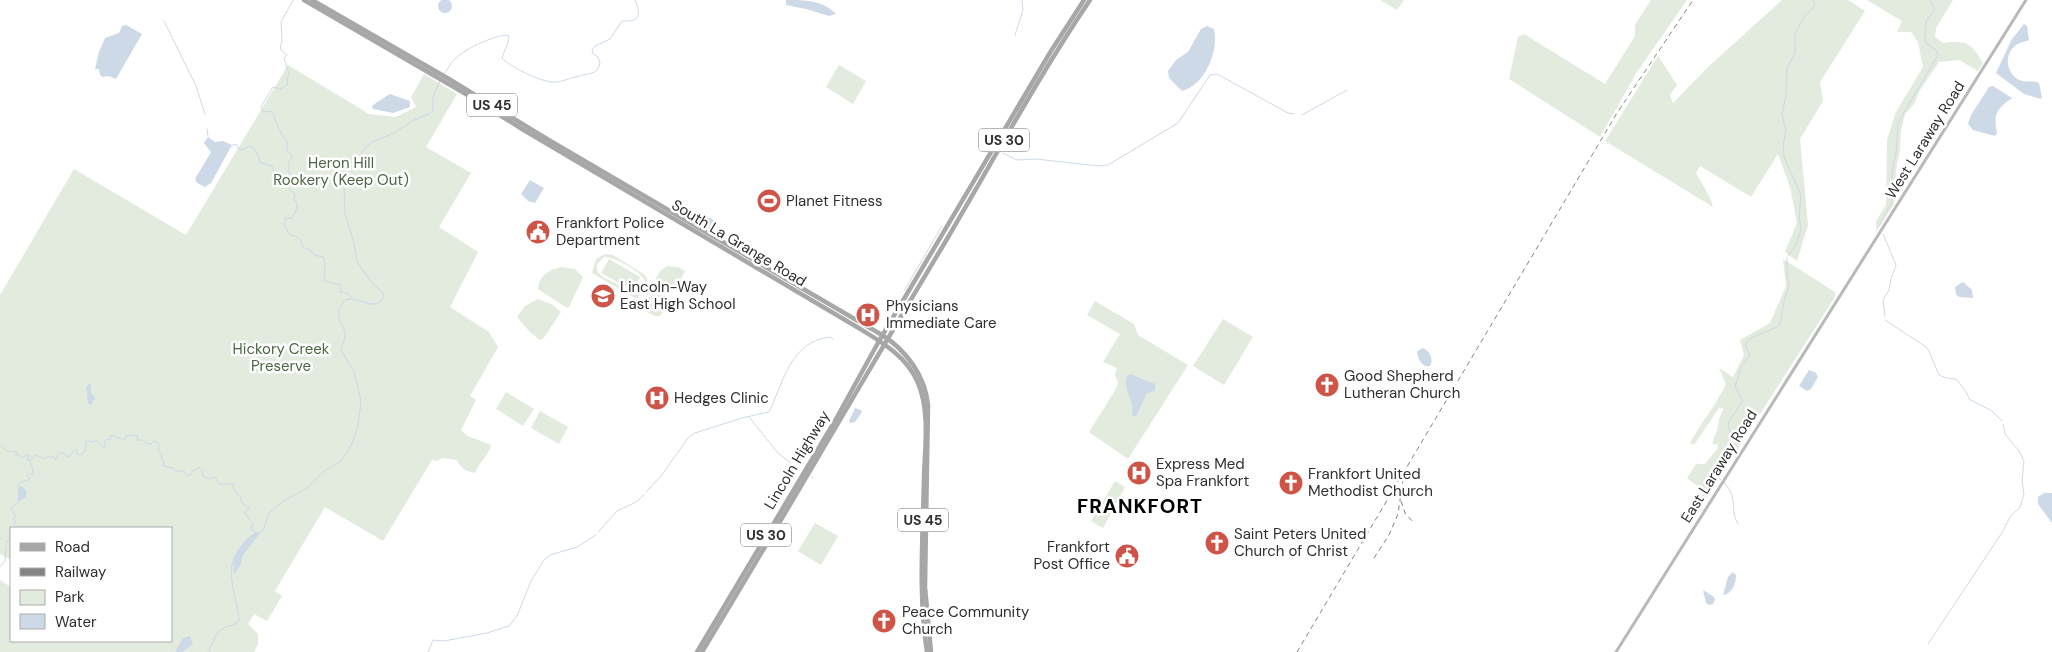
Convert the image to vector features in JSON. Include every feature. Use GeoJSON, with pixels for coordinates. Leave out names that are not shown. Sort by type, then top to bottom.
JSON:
{"type":"FeatureCollection","features":[{"type":"Feature","properties":{"kind":"main road","name":"South La Grange Road"},"geometry":{"type":"LineString","coordinates":[[304,0],[438,75]]}},
{"type":"Feature","properties":{"kind":"main road","name":"South La Grange Road"},"geometry":{"type":"LineString","coordinates":[[312,0],[884,344],[909,368],[918,382],[925,406],[921,587],[927,652]]}},
{"type":"Feature","properties":{"kind":"main road","name":"US 30"},"geometry":{"type":"LineString","coordinates":[[918,281],[1051,51],[1084,0]]}},
{"type":"Feature","properties":{"kind":"main road","name":"US 30"},"geometry":{"type":"LineString","coordinates":[[918,281],[1090,0]]}},
{"type":"Feature","properties":{"kind":"main road","name":"West Laraway Road"},"geometry":{"type":"LineString","coordinates":[[1843,292],[2026,0]]}},
{"type":"Feature","properties":{"kind":"main road","name":"South La Grange Road"},"geometry":{"type":"LineString","coordinates":[[448,81],[887,338],[914,365],[922,381],[928,401],[925,587],[931,652]]}},
{"type":"Feature","properties":{"kind":"main road","name":"Lincoln Highway"},"geometry":{"type":"LineString","coordinates":[[697,652],[836,419],[882,335],[918,281]]}},
{"type":"Feature","properties":{"kind":"main road","name":"Lincoln Highway"},"geometry":{"type":"LineString","coordinates":[[702,652],[825,447],[918,281]]}},
{"type":"Feature","properties":{"kind":"main road","name":"East Laraway Road"},"geometry":{"type":"LineString","coordinates":[[1616,652],[1843,292]]}},
{"type":"Feature","properties":{"kind":"green space"},"geometry":{"type":"Polygon","coordinates":[[[1380,0],[1404,0],[1397,10],[1380,0]]]}},
{"type":"Feature","properties":{"kind":"green space"},"geometry":{"type":"Polygon","coordinates":[[[1651,0],[1687,0],[1637,72],[1600,137],[1509,79],[1518,37],[1524,34],[1605,84],[1635,36],[1635,25],[1651,0]]]}},
{"type":"Feature","properties":{"kind":"green space"},"geometry":{"type":"Polygon","coordinates":[[[1782,0],[1848,0],[1865,11],[1820,82],[1823,101],[1800,139],[1808,225],[1797,261],[1785,252],[1797,223],[1790,187],[1778,154],[1751,197],[1700,166],[1696,173],[1713,207],[1605,141],[1658,56],[1677,85],[1670,95],[1673,103],[1708,67],[1782,0]]]}},
{"type":"Feature","properties":{"kind":"green space"},"geometry":{"type":"Polygon","coordinates":[[[1867,0],[1953,0],[1936,28],[1935,37],[1943,43],[1958,42],[1967,44],[1975,51],[1983,63],[1978,71],[1959,60],[1939,62],[1920,90],[1914,104],[1905,114],[1901,131],[1894,204],[1876,232],[1876,221],[1886,205],[1887,140],[1896,112],[1923,67],[1918,42],[1911,32],[1897,32],[1902,21],[1867,0]]]}},
{"type":"Feature","properties":{"kind":"green space","name":"Hickory Creek Preserve"},"geometry":{"type":"Polygon","coordinates":[[[288,65],[369,114],[396,117],[416,107],[411,97],[424,74],[457,94],[426,147],[471,173],[439,227],[478,252],[450,307],[489,332],[498,347],[470,396],[476,400],[461,430],[468,436],[491,445],[488,452],[475,473],[464,469],[457,460],[443,458],[437,461],[432,460],[383,541],[325,507],[275,591],[282,596],[267,621],[254,614],[248,624],[258,634],[258,644],[254,652],[0,652],[0,580],[10,586],[10,642],[172,642],[172,527],[10,527],[10,559],[0,554],[0,295],[74,169],[186,235],[288,65]]]}},
{"type":"Feature","properties":{"kind":"green space"},"geometry":{"type":"Polygon","coordinates":[[[839,65],[866,81],[853,104],[826,87],[839,65]]]}},
{"type":"Feature","properties":{"kind":"green space"},"geometry":{"type":"Polygon","coordinates":[[[605,254],[613,255],[645,275],[647,279],[646,288],[637,299],[592,273],[596,259],[605,254]],[[604,257],[597,264],[599,274],[628,290],[637,292],[644,287],[645,281],[639,273],[627,265],[604,257]]]}},
{"type":"Feature","properties":{"kind":"green space"},"geometry":{"type":"Polygon","coordinates":[[[609,259],[640,277],[632,290],[601,273],[609,259]]]}},
{"type":"Feature","properties":{"kind":"green space"},"geometry":{"type":"Polygon","coordinates":[[[1783,259],[1835,292],[1835,297],[1703,503],[1701,489],[1687,478],[1696,464],[1705,464],[1718,448],[1717,444],[1713,445],[1713,441],[1720,416],[1724,409],[1719,408],[1694,445],[1690,443],[1726,384],[1719,368],[1733,377],[1744,355],[1740,340],[1770,323],[1786,286],[1783,259]]]}},
{"type":"Feature","properties":{"kind":"green space"},"geometry":{"type":"Polygon","coordinates":[[[668,266],[678,267],[685,271],[676,289],[655,280],[661,270],[668,266]]]}},
{"type":"Feature","properties":{"kind":"green space"},"geometry":{"type":"Polygon","coordinates":[[[562,267],[575,269],[583,277],[567,308],[538,289],[543,276],[553,269],[562,267]]]}},
{"type":"Feature","properties":{"kind":"green space"},"geometry":{"type":"Polygon","coordinates":[[[653,295],[661,295],[670,300],[660,316],[655,316],[642,309],[645,301],[653,295]]]}},
{"type":"Feature","properties":{"kind":"green space"},"geometry":{"type":"Polygon","coordinates":[[[538,299],[553,305],[561,312],[543,339],[540,340],[517,317],[525,306],[538,299]]]}},
{"type":"Feature","properties":{"kind":"green space"},"geometry":{"type":"Polygon","coordinates":[[[1095,301],[1134,324],[1138,335],[1188,365],[1128,459],[1089,432],[1116,389],[1118,382],[1115,375],[1117,368],[1103,362],[1120,334],[1087,315],[1095,301]]]}},
{"type":"Feature","properties":{"kind":"green space"},"geometry":{"type":"Polygon","coordinates":[[[1223,319],[1253,337],[1224,385],[1193,366],[1223,319]]]}},
{"type":"Feature","properties":{"kind":"green space"},"geometry":{"type":"Polygon","coordinates":[[[506,392],[534,409],[523,426],[496,409],[506,392]]]}},
{"type":"Feature","properties":{"kind":"green space"},"geometry":{"type":"Polygon","coordinates":[[[540,411],[568,427],[559,444],[531,428],[540,411]]]}},
{"type":"Feature","properties":{"kind":"green space"},"geometry":{"type":"Polygon","coordinates":[[[1115,481],[1125,487],[1103,528],[1091,521],[1115,481]]]}},
{"type":"Feature","properties":{"kind":"green space"},"geometry":{"type":"Polygon","coordinates":[[[815,523],[838,536],[821,565],[798,551],[815,523]]]}},
{"type":"Feature","properties":{"kind":"water"},"geometry":{"type":"Polygon","coordinates":[[[442,-1],[448,-1],[452,6],[448,13],[442,13],[438,9],[438,3],[442,-1]]]}},
{"type":"Feature","properties":{"kind":"water"},"geometry":{"type":"Polygon","coordinates":[[[786,0],[819,3],[836,14],[829,16],[786,5],[786,0]]]}},
{"type":"Feature","properties":{"kind":"water"},"geometry":{"type":"Polygon","coordinates":[[[2024,24],[2027,26],[2029,40],[2018,44],[2011,50],[2008,59],[2009,69],[2019,80],[2039,83],[2041,99],[2024,94],[1996,73],[2012,39],[2024,24]]]}},
{"type":"Feature","properties":{"kind":"water"},"geometry":{"type":"Polygon","coordinates":[[[126,25],[142,34],[116,79],[108,76],[103,77],[100,75],[99,69],[95,69],[105,38],[119,33],[122,26],[126,25]]]}},
{"type":"Feature","properties":{"kind":"water"},"geometry":{"type":"Polygon","coordinates":[[[1207,26],[1214,29],[1215,38],[1212,57],[1204,75],[1190,88],[1182,91],[1169,78],[1168,71],[1176,60],[1188,52],[1201,29],[1207,26]]]}},
{"type":"Feature","properties":{"kind":"water"},"geometry":{"type":"Polygon","coordinates":[[[1993,86],[2012,98],[1997,112],[1997,133],[1995,136],[1973,130],[1968,124],[1971,115],[1989,87],[1993,86]]]}},
{"type":"Feature","properties":{"kind":"water"},"geometry":{"type":"Polygon","coordinates":[[[390,94],[410,101],[410,107],[393,113],[373,109],[372,106],[390,94]]]}},
{"type":"Feature","properties":{"kind":"water"},"geometry":{"type":"Polygon","coordinates":[[[208,137],[215,142],[223,141],[232,145],[211,183],[205,187],[197,183],[195,179],[211,152],[204,143],[208,137]]]}},
{"type":"Feature","properties":{"kind":"water"},"geometry":{"type":"Polygon","coordinates":[[[530,180],[544,188],[535,203],[528,201],[521,194],[530,180]]]}},
{"type":"Feature","properties":{"kind":"water"},"geometry":{"type":"Polygon","coordinates":[[[704,214],[718,223],[715,229],[711,230],[700,223],[704,214]]]}},
{"type":"Feature","properties":{"kind":"water"},"geometry":{"type":"Polygon","coordinates":[[[1963,282],[1972,290],[1973,298],[1959,297],[1956,294],[1955,287],[1963,282]]]}},
{"type":"Feature","properties":{"kind":"water"},"geometry":{"type":"Polygon","coordinates":[[[1422,348],[1430,355],[1432,361],[1430,366],[1425,366],[1419,360],[1417,352],[1422,348]]]}},
{"type":"Feature","properties":{"kind":"water"},"geometry":{"type":"Polygon","coordinates":[[[1809,370],[1816,373],[1818,377],[1811,389],[1807,391],[1799,386],[1809,370]]]}},
{"type":"Feature","properties":{"kind":"water"},"geometry":{"type":"Polygon","coordinates":[[[1130,374],[1155,384],[1155,391],[1147,393],[1136,416],[1132,415],[1132,404],[1126,387],[1127,376],[1130,374]]]}},
{"type":"Feature","properties":{"kind":"water"},"geometry":{"type":"Polygon","coordinates":[[[91,384],[91,393],[95,398],[91,405],[88,403],[86,388],[91,384]]]}},
{"type":"Feature","properties":{"kind":"water"},"geometry":{"type":"Polygon","coordinates":[[[855,408],[862,412],[855,422],[850,423],[849,421],[855,408]]]}},
{"type":"Feature","properties":{"kind":"water"},"geometry":{"type":"Polygon","coordinates":[[[21,486],[26,490],[26,497],[18,502],[18,489],[21,486]]]}},
{"type":"Feature","properties":{"kind":"water"},"geometry":{"type":"Polygon","coordinates":[[[2044,493],[2052,493],[2052,523],[2038,504],[2038,497],[2044,493]]]}},
{"type":"Feature","properties":{"kind":"water"},"geometry":{"type":"Polygon","coordinates":[[[256,532],[260,533],[243,555],[240,566],[234,574],[234,562],[238,550],[256,532]]]}},
{"type":"Feature","properties":{"kind":"water"},"geometry":{"type":"Polygon","coordinates":[[[1733,572],[1736,575],[1734,585],[1729,593],[1723,595],[1728,577],[1733,572]]]}},
{"type":"Feature","properties":{"kind":"water"},"geometry":{"type":"Polygon","coordinates":[[[1703,590],[1714,597],[1713,604],[1709,605],[1706,603],[1703,590]]]}},
{"type":"Feature","properties":{"kind":"water"},"geometry":{"type":"Polygon","coordinates":[[[190,636],[193,644],[182,652],[175,652],[183,638],[190,636]]]}},
{"type":"Feature","properties":{"kind":"waterway"},"geometry":{"type":"LineString","coordinates":[[293,0],[281,22],[282,40],[280,49],[287,55],[284,58],[289,74],[287,78],[288,84],[281,89],[273,87],[261,107],[264,112],[271,111],[273,114],[281,134],[287,141],[287,151],[291,154],[292,158],[289,161],[287,185],[295,194],[294,199],[297,205],[292,218],[286,218],[284,225],[290,235],[300,240],[303,247],[314,255],[323,257],[325,264],[324,281],[341,285],[340,292],[347,293],[352,297]]}},
{"type":"Feature","properties":{"kind":"waterway"},"geometry":{"type":"LineString","coordinates":[[444,74],[454,60],[466,51],[482,42],[504,35],[509,36],[509,39],[502,58],[517,69],[532,76],[555,82],[592,73],[597,70],[600,63],[592,50],[595,46],[610,39],[622,21],[636,19],[639,14],[635,0]]}},
{"type":"Feature","properties":{"kind":"waterway"},"geometry":{"type":"LineString","coordinates":[[1015,35],[1023,10],[1022,0]]}},
{"type":"Feature","properties":{"kind":"waterway"},"geometry":{"type":"LineString","coordinates":[[1788,256],[1796,245],[1801,229],[1799,216],[1801,195],[1784,157],[1783,146],[1786,130],[1782,115],[1786,95],[1787,68],[1795,53],[1795,34],[1804,17],[1815,5],[1813,0]]}},
{"type":"Feature","properties":{"kind":"waterway"},"geometry":{"type":"LineString","coordinates":[[1880,225],[1891,203],[1892,172],[1896,153],[1898,123],[1938,55],[1936,50],[1926,43],[1925,39],[1926,21],[1935,10],[1930,0]]}},
{"type":"Feature","properties":{"kind":"waterway"},"geometry":{"type":"LineString","coordinates":[[164,21],[196,86],[205,114]]}},
{"type":"Feature","properties":{"kind":"waterway"},"geometry":{"type":"LineString","coordinates":[[1003,153],[1017,160],[1036,159],[1099,166],[1108,165],[1178,123],[1210,75],[1217,74],[1288,113],[1294,114]]}},
{"type":"Feature","properties":{"kind":"waterway"},"geometry":{"type":"LineString","coordinates":[[259,533],[263,530],[269,513],[285,500],[307,488],[323,472],[340,462],[350,448],[358,426],[361,401],[354,372],[341,350],[345,339],[345,331],[339,319],[339,311],[345,301],[350,299],[374,304],[384,297],[383,293],[372,283],[357,261],[354,243],[345,214],[344,185],[347,173],[365,148],[372,142],[394,133],[433,110],[433,97],[440,81]]}},
{"type":"Feature","properties":{"kind":"waterway"},"geometry":{"type":"LineString","coordinates":[[1302,115],[1347,90]]}},
{"type":"Feature","properties":{"kind":"waterway"},"geometry":{"type":"LineString","coordinates":[[207,129],[208,136]]}},
{"type":"Feature","properties":{"kind":"waterway"},"geometry":{"type":"LineString","coordinates":[[230,146],[236,144],[239,149],[243,150],[249,146],[255,149],[261,163],[272,166],[275,177],[272,179],[286,178]]}},
{"type":"Feature","properties":{"kind":"waterway"},"geometry":{"type":"LineString","coordinates":[[904,291],[942,226]]}},
{"type":"Feature","properties":{"kind":"waterway"},"geometry":{"type":"LineString","coordinates":[[1883,234],[1896,265],[1889,290],[1883,300],[1885,316]]}},
{"type":"Feature","properties":{"kind":"waterway"},"geometry":{"type":"LineString","coordinates":[[1721,480],[1714,471],[1721,454],[1737,441],[1729,429],[1728,423],[1743,401],[1735,386],[1742,365],[1750,356],[1745,344],[1748,340],[1780,324],[1789,285],[1787,258]]}},
{"type":"Feature","properties":{"kind":"waterway"},"geometry":{"type":"LineString","coordinates":[[1885,320],[1926,347],[1939,375],[1956,379],[1966,391],[1969,399],[1992,411],[2002,421]]}},
{"type":"Feature","properties":{"kind":"waterway"},"geometry":{"type":"LineString","coordinates":[[646,492],[661,476],[688,438],[695,433],[742,418],[769,412],[784,376],[797,355],[806,346],[817,340],[830,337],[833,339]]}},
{"type":"Feature","properties":{"kind":"waterway"},"geometry":{"type":"LineString","coordinates":[[749,417],[777,452],[799,470]]}},
{"type":"Feature","properties":{"kind":"waterway"},"geometry":{"type":"LineString","coordinates":[[1928,644],[2003,531],[2010,517],[2020,507],[2024,494],[2022,481],[2024,461],[2019,451],[2005,434],[2003,424]]}},
{"type":"Feature","properties":{"kind":"waterway"},"geometry":{"type":"LineString","coordinates":[[18,487],[19,483],[30,479],[27,475],[29,473],[32,475],[33,469],[30,460],[36,455],[45,459],[47,456],[51,458],[53,456],[55,460],[59,453],[64,453],[68,457],[76,449],[77,454],[80,455],[86,450],[86,441],[93,442],[96,440],[105,447],[105,440],[111,439],[110,435],[125,440],[126,436],[138,435],[137,440],[143,440],[151,444],[154,441],[159,444],[158,450],[162,455],[163,466],[173,468],[176,471],[184,471],[187,476],[199,468],[203,472],[202,476],[209,479],[215,477],[219,484],[234,484],[233,488],[241,498],[241,502],[249,508],[245,513],[254,526],[251,526],[250,529],[254,530],[256,534]]}},
{"type":"Feature","properties":{"kind":"waterway"},"geometry":{"type":"LineString","coordinates":[[0,445],[7,451],[17,452],[15,455],[20,455],[22,458],[28,454],[29,457],[26,460],[30,460]]}},
{"type":"Feature","properties":{"kind":"waterway"},"geometry":{"type":"LineString","coordinates":[[1724,483],[1729,488],[1733,498],[1735,519],[1738,524]]}},
{"type":"Feature","properties":{"kind":"waterway"},"geometry":{"type":"LineString","coordinates":[[598,532],[617,511],[636,502],[644,495]]}},
{"type":"Feature","properties":{"kind":"waterway"},"geometry":{"type":"LineString","coordinates":[[14,527],[15,522],[13,519],[16,517],[11,509],[18,502]]}},
{"type":"Feature","properties":{"kind":"waterway"},"geometry":{"type":"LineString","coordinates":[[428,652],[433,640],[444,641],[487,633],[509,626],[517,616],[531,581],[544,560],[550,555],[577,547],[596,535]]}},
{"type":"Feature","properties":{"kind":"waterway"},"geometry":{"type":"LineString","coordinates":[[7,542],[10,537]]}},
{"type":"Feature","properties":{"kind":"waterway"},"geometry":{"type":"LineString","coordinates":[[0,567],[5,561],[6,546]]}},
{"type":"Feature","properties":{"kind":"waterway"},"geometry":{"type":"LineString","coordinates":[[208,652],[218,632],[239,621],[231,575],[234,557],[239,549]]}},
{"type":"Feature","properties":{"kind":"railway"},"geometry":{"type":"LineString","coordinates":[[1297,652],[1617,113],[1693,0]]}},
{"type":"Feature","properties":{"kind":"railway"},"geometry":{"type":"LineString","coordinates":[[1374,558],[1389,535],[1398,514],[1403,480]]}},
{"type":"Feature","properties":{"kind":"railway"},"geometry":{"type":"LineString","coordinates":[[1401,501],[1405,513],[1413,522]]}},
{"type":"Feature","properties":{"kind":"place","name":"Planet Fitness"},"geometry":{"type":"Point","coordinates":[769,201]}},
{"type":"Feature","properties":{"kind":"place","name":"Frankfort Police Department"},"geometry":{"type":"Point","coordinates":[538,232]}},
{"type":"Feature","properties":{"kind":"place","name":"Lincoln-Way East High School"},"geometry":{"type":"Point","coordinates":[603,296]}},
{"type":"Feature","properties":{"kind":"place","name":"Physicians Immediate Care"},"geometry":{"type":"Point","coordinates":[868,315]}},
{"type":"Feature","properties":{"kind":"place","name":"Good Shepherd Lutheran Church"},"geometry":{"type":"Point","coordinates":[1327,385]}},
{"type":"Feature","properties":{"kind":"place","name":"Hedges Clinic"},"geometry":{"type":"Point","coordinates":[657,398]}},
{"type":"Feature","properties":{"kind":"place","name":"Express Med Spa Frankfort"},"geometry":{"type":"Point","coordinates":[1139,473]}},
{"type":"Feature","properties":{"kind":"place","name":"Frankfort United Methodist Church"},"geometry":{"type":"Point","coordinates":[1291,483]}},
{"type":"Feature","properties":{"kind":"place","name":"Saint Peters United Church of Christ"},"geometry":{"type":"Point","coordinates":[1217,543]}},
{"type":"Feature","properties":{"kind":"place","name":"Frankfort Post Office"},"geometry":{"type":"Point","coordinates":[1127,556]}},
{"type":"Feature","properties":{"kind":"place","name":"Peace Community Church"},"geometry":{"type":"Point","coordinates":[884,621]}},
{"type":"Feature","properties":{"kind":"district","name":"FRANKFORT"},"geometry":{"type":"Point","coordinates":[1140,506]}},
{"type":"Feature","properties":{"kind":"park label","name":"Heron Hill Rookery (Keep Out)"},"geometry":{"type":"Point","coordinates":[341,172]}}]}
